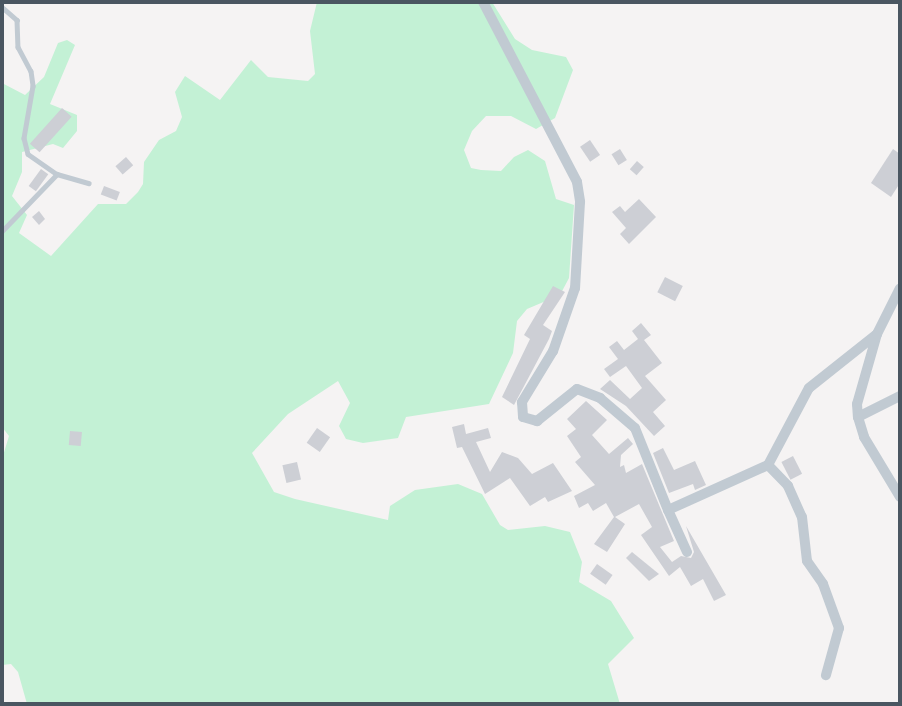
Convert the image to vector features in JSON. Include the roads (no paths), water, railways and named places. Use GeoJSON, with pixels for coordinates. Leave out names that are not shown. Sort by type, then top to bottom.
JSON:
{"type":"FeatureCollection","features":[{"type":"Feature","properties":{"kind":"street"},"geometry":{"type":"LineString","coordinates":[[483,2],[577,182],[580,202],[575,288],[553,351],[520,410],[529,422],[537,421],[572,390],[585,390],[600,398],[635,428],[687,552]]}},
{"type":"Feature","properties":{"kind":"street"},"geometry":{"type":"LineString","coordinates":[[900,288],[877,334],[857,404],[864,437],[900,497]]}},
{"type":"Feature","properties":{"kind":"street"},"geometry":{"type":"LineString","coordinates":[[668,510],[768,465],[820,375],[877,334]]}},
{"type":"Feature","properties":{"kind":"street"},"geometry":{"type":"LineString","coordinates":[[858,417],[900,396]]}},
{"type":"Feature","properties":{"kind":"street"},"geometry":{"type":"LineString","coordinates":[[768,465],[788,486],[802,517],[807,561],[823,584],[839,628],[826,675]]}},
{"type":"Feature","properties":{"kind":"lane"},"geometry":{"type":"LineString","coordinates":[[2,7],[16,20],[18,47],[31,71],[33,86],[24,138],[28,154],[57,174],[89,183]]}},
{"type":"Feature","properties":{"kind":"lane"},"geometry":{"type":"LineString","coordinates":[[2,230],[57,174]]}}]}
